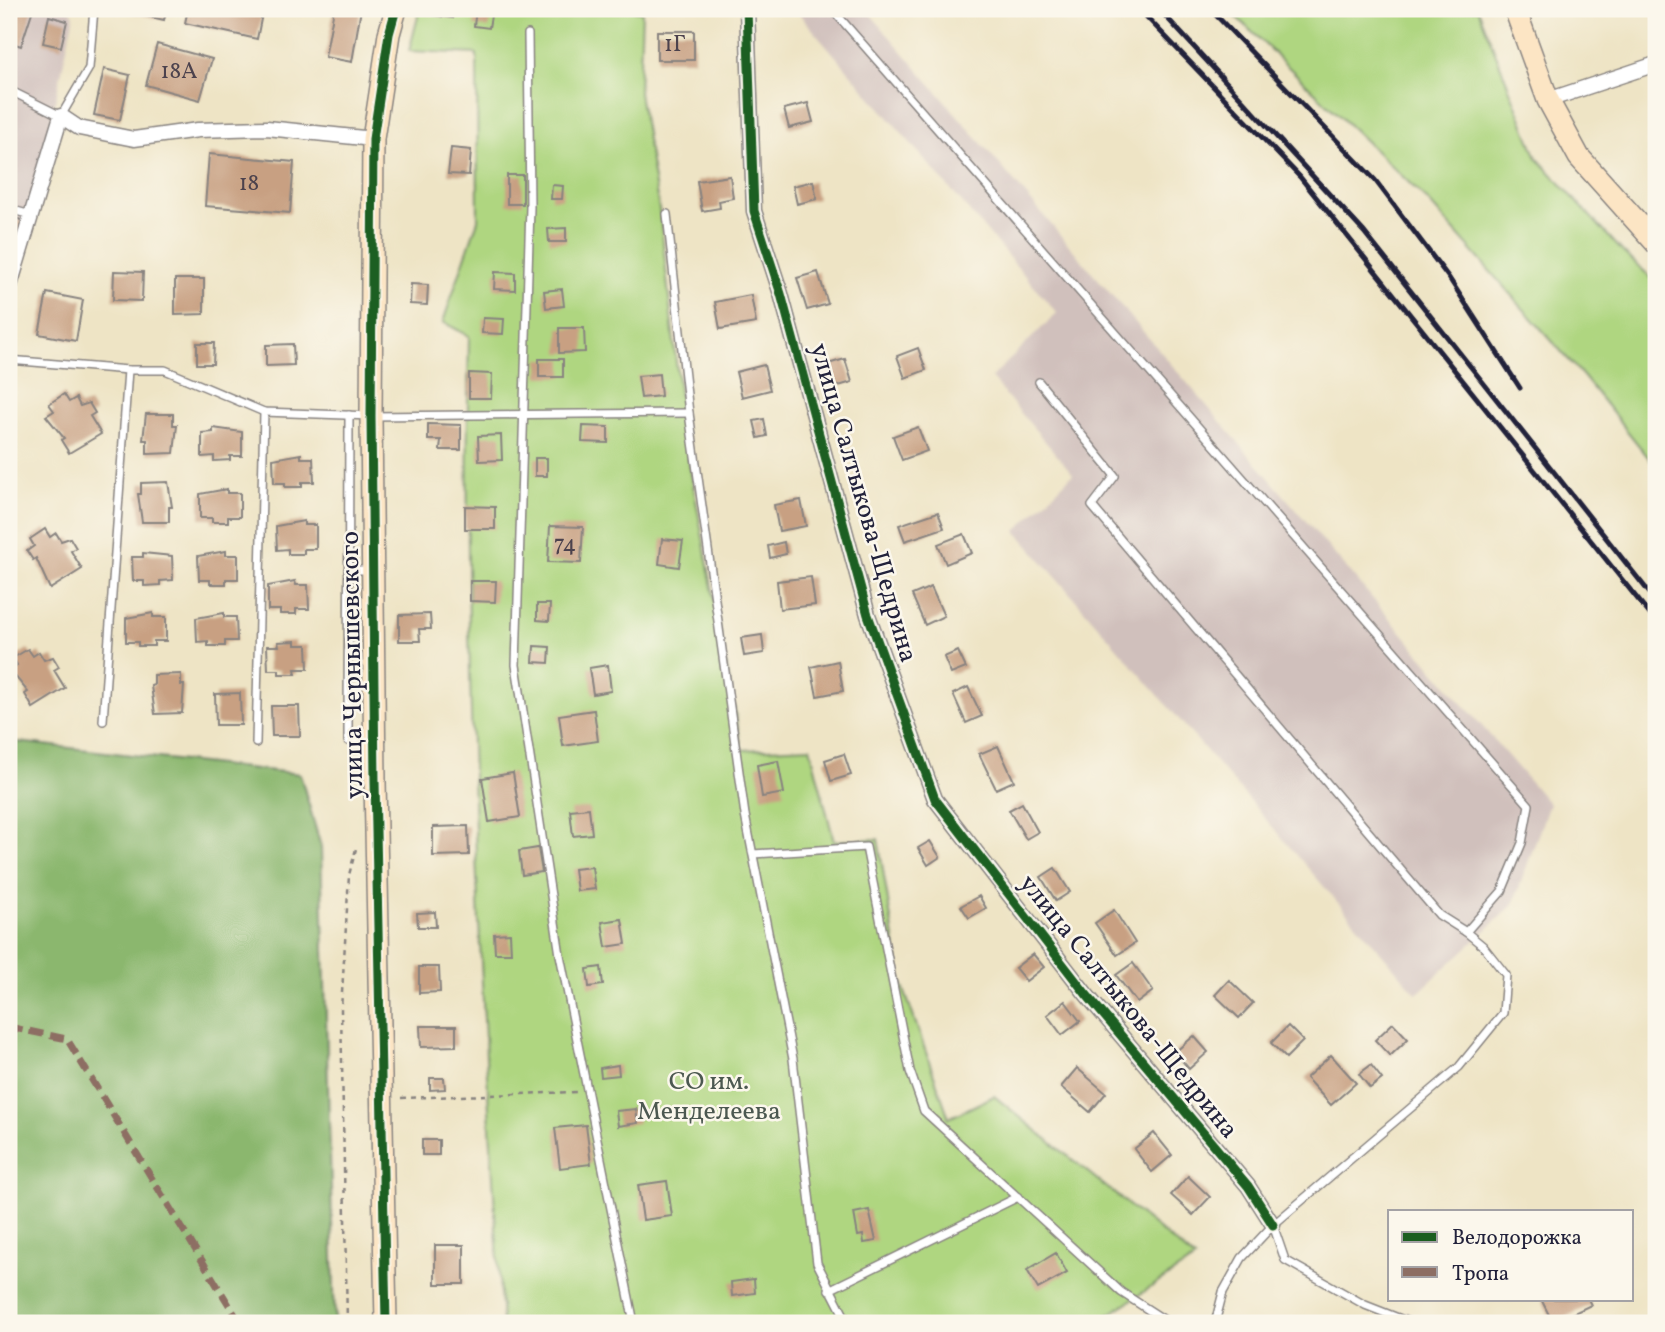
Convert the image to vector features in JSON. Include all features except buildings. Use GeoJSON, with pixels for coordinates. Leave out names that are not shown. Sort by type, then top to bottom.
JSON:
{"type":"FeatureCollection","features":[{"type":"Feature","properties":{"kind":"street","name":"улица Чернышевского"},"geometry":{"type":"LineString","coordinates":[[386,1323],[373,570],[360,416],[373,139],[389,34],[396,9]]}},
{"type":"Feature","properties":{"kind":"street","name":"улица Салтыкова-Щедрина"},"geometry":{"type":"LineString","coordinates":[[747,9],[754,211],[781,294],[868,615],[934,799],[1086,994],[1248,1186],[1273,1225]]}},
{"type":"Feature","properties":{"kind":"street"},"geometry":{"type":"LineString","coordinates":[[1515,9],[1548,100],[1579,157],[1656,243]]}},
{"type":"Feature","properties":{"kind":"street"},"geometry":{"type":"LineString","coordinates":[[1548,100],[1656,64]]}},
{"type":"Feature","properties":{"kind":"street"},"geometry":{"type":"LineString","coordinates":[[9,289],[61,116],[79,128],[134,139],[198,130],[267,128],[373,139]]}},
{"type":"Feature","properties":{"kind":"lane"},"geometry":{"type":"LineString","coordinates":[[9,90],[61,116],[89,68],[94,9]]}},
{"type":"Feature","properties":{"kind":"lane"},"geometry":{"type":"LineString","coordinates":[[832,9],[1529,805],[1522,843],[1502,891],[1466,932]]}},
{"type":"Feature","properties":{"kind":"lane"},"geometry":{"type":"LineString","coordinates":[[528,34],[530,207],[516,665],[560,955],[634,1323]]}},
{"type":"Feature","properties":{"kind":"lane"},"geometry":{"type":"LineString","coordinates":[[9,209],[31,215]]}},
{"type":"Feature","properties":{"kind":"lane"},"geometry":{"type":"LineString","coordinates":[[667,214],[689,413],[753,854],[793,1059],[817,1263],[848,1323]]}},
{"type":"Feature","properties":{"kind":"lane"},"geometry":{"type":"LineString","coordinates":[[9,360],[128,370],[165,370],[264,412],[360,416],[522,417],[689,413]]}},
{"type":"Feature","properties":{"kind":"lane"},"geometry":{"type":"LineString","coordinates":[[103,721],[128,370]]}},
{"type":"Feature","properties":{"kind":"lane"},"geometry":{"type":"LineString","coordinates":[[1039,382],[1115,475],[1092,506],[1438,915],[1483,946],[1506,975],[1503,1013],[1460,1068],[1273,1225],[1242,1258],[1223,1292],[1215,1323]]}},
{"type":"Feature","properties":{"kind":"lane"},"geometry":{"type":"LineString","coordinates":[[256,743],[264,412]]}},
{"type":"Feature","properties":{"kind":"lane"},"geometry":{"type":"LineString","coordinates":[[360,416],[348,570],[348,741],[374,741]]}},
{"type":"Feature","properties":{"kind":"lane"},"geometry":{"type":"LineString","coordinates":[[348,570],[373,570]]}},
{"type":"Feature","properties":{"kind":"lane"},"geometry":{"type":"LineString","coordinates":[[753,854],[866,847],[910,1071],[924,1111],[1121,1292],[1168,1323]]}},
{"type":"Feature","properties":{"kind":"lane"},"geometry":{"type":"LineString","coordinates":[[829,1290],[1018,1197]]}},
{"type":"Feature","properties":{"kind":"lane"},"geometry":{"type":"LineString","coordinates":[[1273,1225],[1285,1259],[1365,1306],[1411,1323]]}},
{"type":"Feature","properties":{"kind":"path"},"geometry":{"type":"LineString","coordinates":[[347,1323],[341,1010],[349,875],[359,835]]}},
{"type":"Feature","properties":{"kind":"path"},"geometry":{"type":"LineString","coordinates":[[384,1099],[588,1091]]}},
{"type":"Feature","properties":{"kind":"shaded area"},"geometry":{"type":"Polygon","coordinates":[[[9,9],[70,9],[74,15],[9,312],[9,9]]]}},
{"type":"Feature","properties":{"kind":"shaded area"},"geometry":{"type":"Polygon","coordinates":[[[795,9],[866,9],[1549,804],[1513,905],[1417,994],[1016,531],[1073,474],[991,378],[1057,313],[795,9]]]}},
{"type":"Feature","properties":{"kind":"green space","name":"СО им. Менделеева"},"geometry":{"type":"Polygon","coordinates":[[[420,9],[631,9],[642,12],[639,93],[660,215],[684,435],[742,750],[810,747],[834,841],[878,839],[901,981],[949,1118],[994,1096],[1195,1259],[1095,1323],[502,1323],[475,830],[468,583],[469,336],[443,322],[478,220],[477,54],[409,51],[420,9]]]}},
{"type":"Feature","properties":{"kind":"green space"},"geometry":{"type":"Polygon","coordinates":[[[1228,9],[1478,9],[1537,158],[1623,252],[1656,282],[1656,467],[1583,376],[1426,199],[1228,9]]]}},
{"type":"Feature","properties":{"kind":"green space"},"geometry":{"type":"Polygon","coordinates":[[[9,741],[300,774],[321,847],[335,1323],[9,1323],[9,741]]]}},
{"type":"Feature","properties":{"kind":"railway"},"geometry":{"type":"LineString","coordinates":[[1139,9],[1300,177],[1656,622]]}},
{"type":"Feature","properties":{"kind":"railway"},"geometry":{"type":"LineString","coordinates":[[1159,9],[1364,232],[1656,601]]}},
{"type":"Feature","properties":{"kind":"railway"},"geometry":{"type":"LineString","coordinates":[[1210,9],[1375,180],[1449,278],[1520,388]]}},
{"type":"Feature","properties":{"kind":"marked path"},"geometry":{"type":"LineString","coordinates":[[9,1027],[67,1039],[240,1323]]}},
{"type":"Feature","properties":{"kind":"cycle path"},"geometry":{"type":"LineString","coordinates":[[386,1323],[375,781],[371,416],[373,139],[389,34],[396,9]]}},
{"type":"Feature","properties":{"kind":"cycle path"},"geometry":{"type":"LineString","coordinates":[[747,9],[754,211],[781,294],[868,615],[935,799],[1086,994],[1248,1186],[1273,1225]]}}]}
